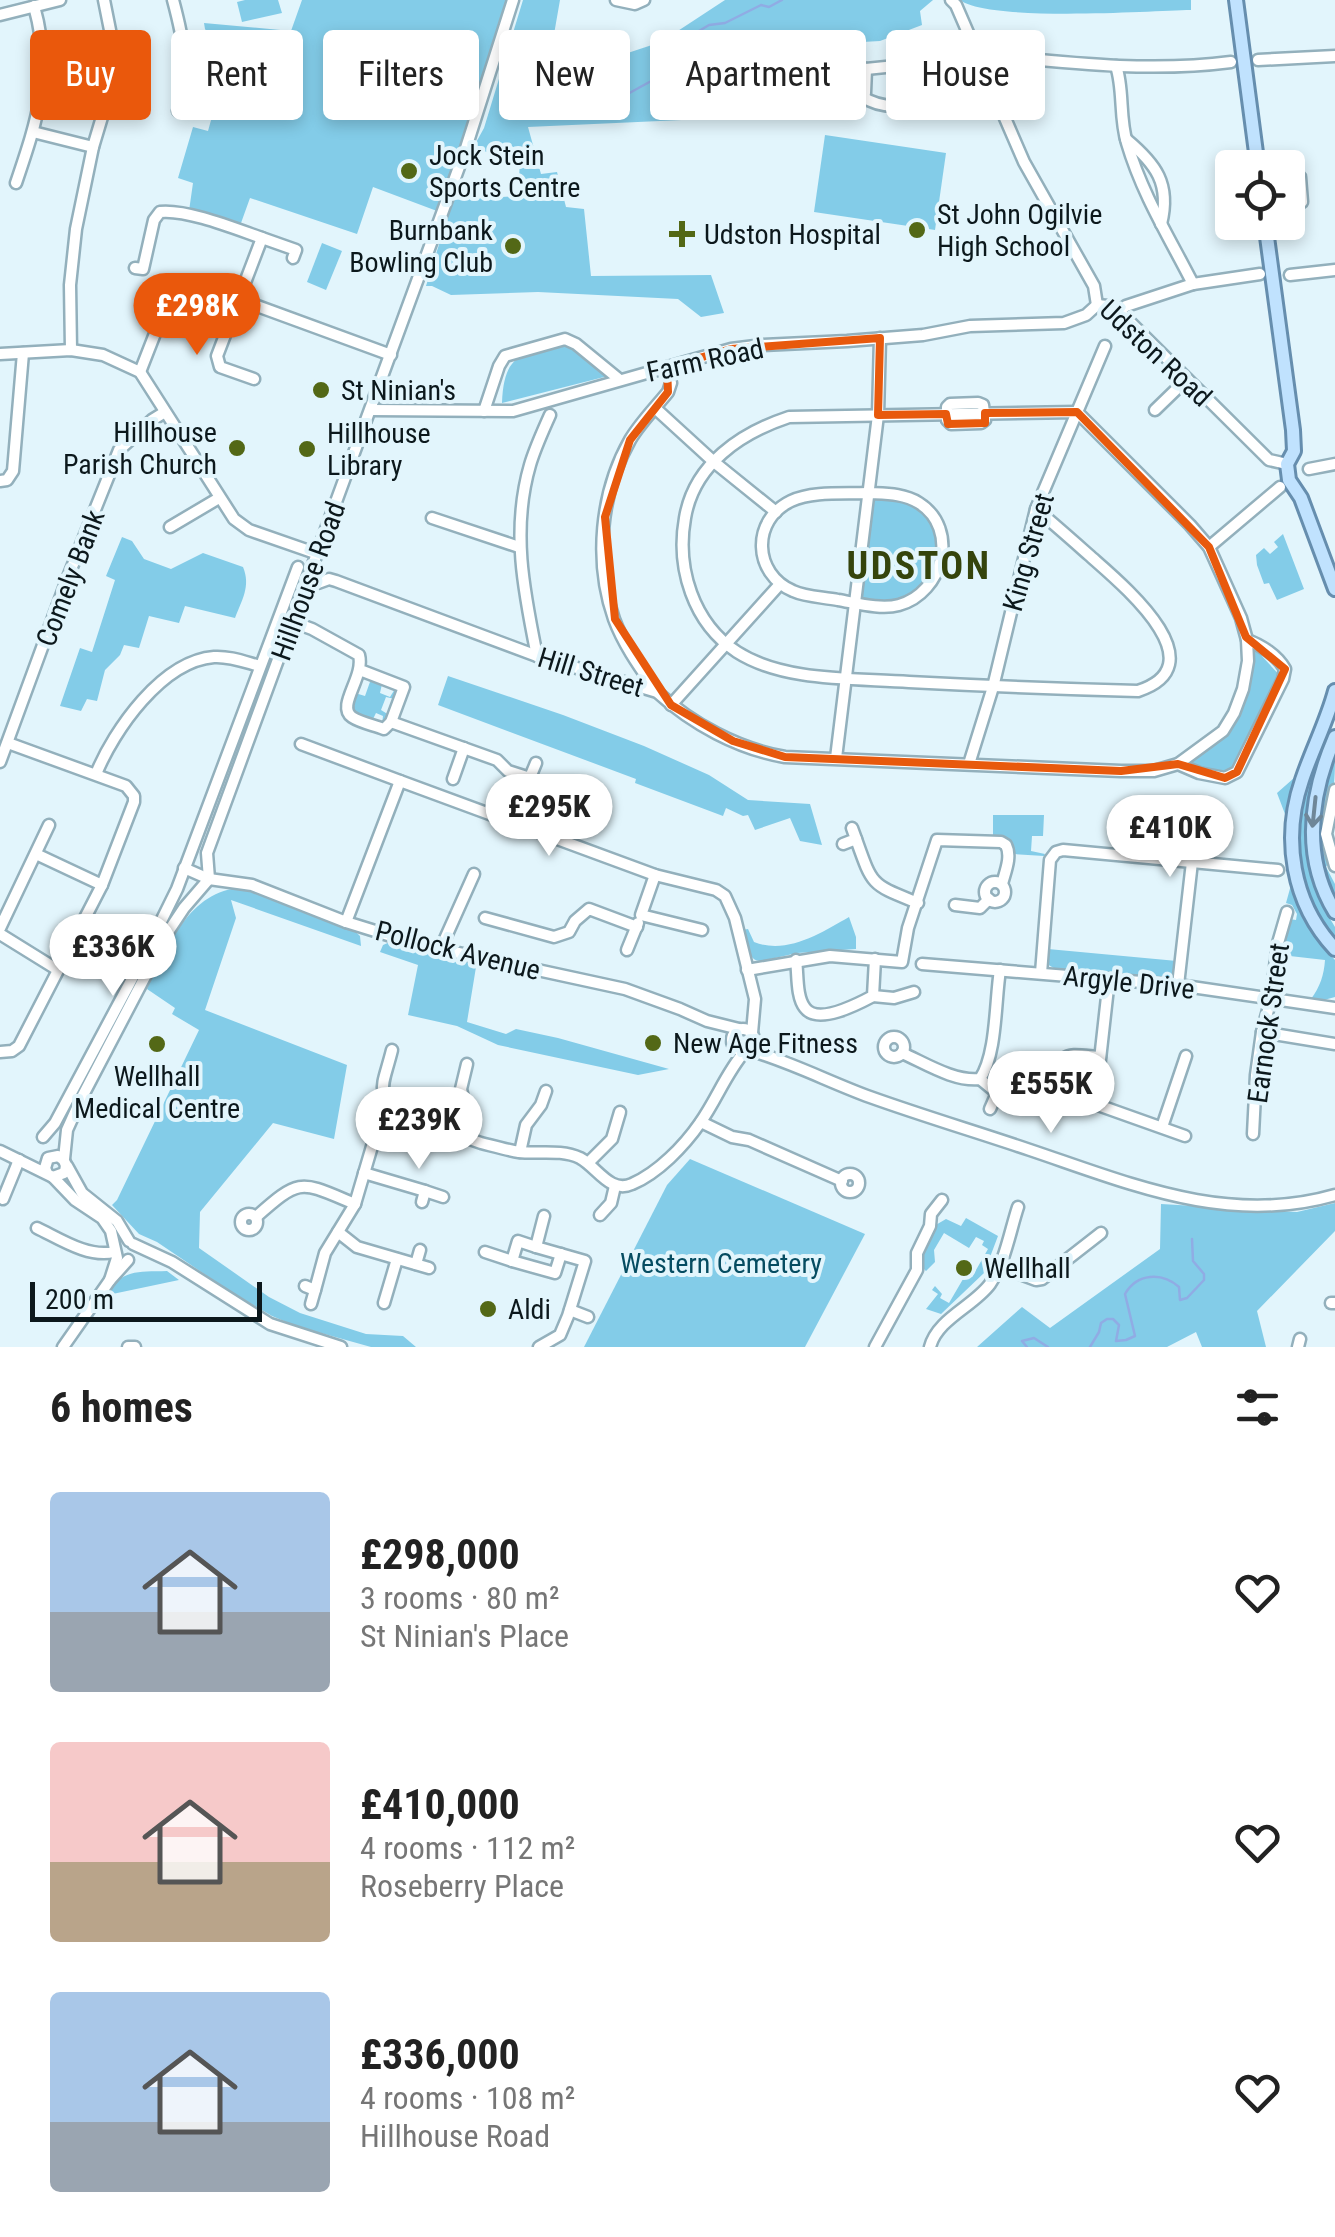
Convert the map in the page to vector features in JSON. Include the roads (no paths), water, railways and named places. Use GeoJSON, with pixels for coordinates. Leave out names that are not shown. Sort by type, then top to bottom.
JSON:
{"type":"FeatureCollection","features":[{"type":"Feature","properties":{"kind":"main road"},"geometry":{"type":"LineString","coordinates":[[1236,0],[1256,150]]}},
{"type":"Feature","properties":{"kind":"main road"},"geometry":{"type":"LineString","coordinates":[[1267,240],[1294,438],[1294,451],[1287,464],[1290,480],[1335,589]]}},
{"type":"Feature","properties":{"kind":"main road"},"geometry":{"type":"LineString","coordinates":[[1287,464],[1298,476],[1335,566]]}},
{"type":"Feature","properties":{"kind":"main road"},"geometry":{"type":"LineString","coordinates":[[1335,691],[1298,794],[1291,840],[1303,899],[1335,949]]}},
{"type":"Feature","properties":{"kind":"main road"},"geometry":{"type":"LineString","coordinates":[[1335,737],[1316,789],[1312,822],[1316,865],[1335,912]]}},
{"type":"Feature","properties":{"kind":"street"},"geometry":{"type":"LineString","coordinates":[[1,12],[60,0]]}},
{"type":"Feature","properties":{"kind":"street"},"geometry":{"type":"LineString","coordinates":[[71,350],[70,286],[76,229],[114,78],[115,55],[104,0]]}},
{"type":"Feature","properties":{"kind":"street"},"geometry":{"type":"LineString","coordinates":[[173,0],[181,30]]}},
{"type":"Feature","properties":{"kind":"street","name":"Hillhouse Road"},"geometry":{"type":"LineString","coordinates":[[210,879],[207,853],[320,560],[473,129],[514,0]]}},
{"type":"Feature","properties":{"kind":"street"},"geometry":{"type":"LineString","coordinates":[[616,0],[635,4],[644,0]]}},
{"type":"Feature","properties":{"kind":"street","name":"Udston Road"},"geometry":{"type":"LineString","coordinates":[[951,0],[967,30]]}},
{"type":"Feature","properties":{"kind":"street"},"geometry":{"type":"LineString","coordinates":[[16,183],[44,78],[41,32],[34,6]]}},
{"type":"Feature","properties":{"kind":"street"},"geometry":{"type":"LineString","coordinates":[[1258,60],[1335,56]]}},
{"type":"Feature","properties":{"kind":"street"},"geometry":{"type":"LineString","coordinates":[[1045,60],[1172,67],[1231,62]]}},
{"type":"Feature","properties":{"kind":"street"},"geometry":{"type":"LineString","coordinates":[[1116,66],[1125,138],[1149,202],[1193,284]]}},
{"type":"Feature","properties":{"kind":"street"},"geometry":{"type":"LineString","coordinates":[[866,69],[886,67]]}},
{"type":"Feature","properties":{"kind":"street","name":"Udston Road"},"geometry":{"type":"LineString","coordinates":[[1005,120],[1024,162],[1094,286],[1098,305],[1118,312],[1269,460],[1287,464]]}},
{"type":"Feature","properties":{"kind":"street"},"geometry":{"type":"LineString","coordinates":[[32,132],[94,147]]}},
{"type":"Feature","properties":{"kind":"street"},"geometry":{"type":"LineString","coordinates":[[1125,138],[1156,169],[1162,181],[1166,202],[1161,224]]}},
{"type":"Feature","properties":{"kind":"street"},"geometry":{"type":"LineString","coordinates":[[135,268],[143,269],[154,220],[160,212],[170,211],[296,250],[293,258]]}},
{"type":"Feature","properties":{"kind":"street"},"geometry":{"type":"LineString","coordinates":[[254,379],[220,366],[217,356],[262,238]]}},
{"type":"Feature","properties":{"kind":"street"},"geometry":{"type":"LineString","coordinates":[[1290,275],[1335,270]]}},
{"type":"Feature","properties":{"kind":"street"},"geometry":{"type":"LineString","coordinates":[[1118,312],[1193,284],[1260,274]]}},
{"type":"Feature","properties":{"kind":"street"},"geometry":{"type":"LineString","coordinates":[[140,372],[172,290],[190,281],[391,355]]}},
{"type":"Feature","properties":{"kind":"street","name":"Farm Road"},"geometry":{"type":"LineString","coordinates":[[371,410],[513,410],[747,347],[923,334],[970,326],[1064,323],[1086,315],[1098,305]]}},
{"type":"Feature","properties":{"kind":"street"},"geometry":{"type":"LineString","coordinates":[[836,758],[878,414],[880,338]]}},
{"type":"Feature","properties":{"kind":"street"},"geometry":{"type":"LineString","coordinates":[[484,411],[505,356],[565,339],[620,380]]}},
{"type":"Feature","properties":{"kind":"street","name":"King Street"},"geometry":{"type":"LineString","coordinates":[[969,764],[1036,508],[1105,346]]}},
{"type":"Feature","properties":{"kind":"street"},"geometry":{"type":"LineString","coordinates":[[0,354],[71,350],[103,355],[140,372],[219,498],[240,524],[320,560]]}},
{"type":"Feature","properties":{"kind":"street"},"geometry":{"type":"LineString","coordinates":[[0,481],[7,480],[13,470],[23,353]]}},
{"type":"Feature","properties":{"kind":"street"},"geometry":{"type":"LineString","coordinates":[[656,692],[614,619],[605,583],[602,538],[614,475],[630,440],[668,392],[668,367]]}},
{"type":"Feature","properties":{"kind":"street"},"geometry":{"type":"LineString","coordinates":[[1156,410],[1188,379]]}},
{"type":"Feature","properties":{"kind":"street"},"geometry":{"type":"LineString","coordinates":[[655,408],[776,512]]}},
{"type":"Feature","properties":{"kind":"street","name":"Comely Bank"},"geometry":{"type":"LineString","coordinates":[[0,762],[120,450],[165,412]]}},
{"type":"Feature","properties":{"kind":"street"},"geometry":{"type":"LineString","coordinates":[[1036,508],[1138,598],[1156,620],[1169,660],[1165,672],[1150,687],[1138,691],[992,686],[782,672],[726,644],[701,615],[684,569],[681,546],[686,508],[702,476],[744,435],[789,416],[1077,412],[1209,547],[1241,618],[1248,662],[1234,713],[1223,731],[1178,764]]}},
{"type":"Feature","properties":{"kind":"street"},"geometry":{"type":"LineString","coordinates":[[537,656],[519,547],[522,502],[530,466],[550,414]]}},
{"type":"Feature","properties":{"kind":"street"},"geometry":{"type":"LineString","coordinates":[[1309,469],[1335,464]]}},
{"type":"Feature","properties":{"kind":"street"},"geometry":{"type":"LineString","coordinates":[[1209,547],[1280,487]]}},
{"type":"Feature","properties":{"kind":"street"},"geometry":{"type":"LineString","coordinates":[[897,494],[920,504],[935,520],[942,536],[941,563],[932,584],[898,606],[796,593],[768,572],[763,554],[762,537],[776,512],[803,497],[897,494]]}},
{"type":"Feature","properties":{"kind":"street"},"geometry":{"type":"LineString","coordinates":[[170,526],[219,498]]}},
{"type":"Feature","properties":{"kind":"street"},"geometry":{"type":"LineString","coordinates":[[432,518],[519,547]]}},
{"type":"Feature","properties":{"kind":"street","name":"Hill Street"},"geometry":{"type":"LineString","coordinates":[[320,560],[323,581],[537,656],[656,692],[733,741],[768,754],[1121,771],[1154,771],[1178,764]]}},
{"type":"Feature","properties":{"kind":"street","name":"Hillhouse Road"},"geometry":{"type":"LineString","coordinates":[[42,1137],[55,1123],[177,889],[298,567]]}},
{"type":"Feature","properties":{"kind":"street"},"geometry":{"type":"LineString","coordinates":[[671,705],[780,584]]}},
{"type":"Feature","properties":{"kind":"street"},"geometry":{"type":"LineString","coordinates":[[293,622],[355,650],[362,661],[346,704],[348,714],[384,729],[391,722],[404,687],[360,670]]}},
{"type":"Feature","properties":{"kind":"street"},"geometry":{"type":"LineString","coordinates":[[1178,764],[1225,778],[1237,772],[1285,669],[1274,655],[1246,640]]}},
{"type":"Feature","properties":{"kind":"street"},"geometry":{"type":"LineString","coordinates":[[96,774],[106,749],[128,716],[175,671],[216,657],[260,666]]}},
{"type":"Feature","properties":{"kind":"street"},"geometry":{"type":"LineString","coordinates":[[391,722],[497,760],[508,771],[530,778]]}},
{"type":"Feature","properties":{"kind":"street"},"geometry":{"type":"LineString","coordinates":[[0,1052],[19,1046],[102,885],[134,796],[126,786],[8,743]]}},
{"type":"Feature","properties":{"kind":"street"},"geometry":{"type":"LineString","coordinates":[[301,744],[655,875],[716,890],[724,896],[735,918],[755,1000],[747,1032],[752,1046],[740,1048]]}},
{"type":"Feature","properties":{"kind":"street"},"geometry":{"type":"LineString","coordinates":[[453,779],[464,748]]}},
{"type":"Feature","properties":{"kind":"street"},"geometry":{"type":"LineString","coordinates":[[518,806],[536,762]]}},
{"type":"Feature","properties":{"kind":"street"},"geometry":{"type":"LineString","coordinates":[[346,922],[400,782]]}},
{"type":"Feature","properties":{"kind":"street"},"geometry":{"type":"LineString","coordinates":[[1334,864],[1326,834],[1335,790]]}},
{"type":"Feature","properties":{"kind":"street"},"geometry":{"type":"LineString","coordinates":[[49,825],[0,931],[58,970]]}},
{"type":"Feature","properties":{"kind":"street"},"geometry":{"type":"LineString","coordinates":[[843,844],[854,834],[869,875],[879,888],[918,904]]}},
{"type":"Feature","properties":{"kind":"street"},"geometry":{"type":"LineString","coordinates":[[747,970],[830,956],[902,962],[908,928],[937,840],[1006,845],[1009,852],[1002,884],[988,886],[989,900],[980,908],[954,906]]}},
{"type":"Feature","properties":{"kind":"street"},"geometry":{"type":"LineString","coordinates":[[1041,973],[1050,860],[1056,852],[1278,870]]}},
{"type":"Feature","properties":{"kind":"street"},"geometry":{"type":"LineString","coordinates":[[36,854],[102,885]]}},
{"type":"Feature","properties":{"kind":"street"},"geometry":{"type":"LineString","coordinates":[[1178,985],[1192,862]]}},
{"type":"Feature","properties":{"kind":"street"},"geometry":{"type":"LineString","coordinates":[[124,1251],[102,1218],[76,1200],[45,1168],[57,1160],[81,1099],[170,929],[210,879],[184,868]]}},
{"type":"Feature","properties":{"kind":"street"},"geometry":{"type":"LineString","coordinates":[[440,950],[474,874]]}},
{"type":"Feature","properties":{"kind":"street"},"geometry":{"type":"LineString","coordinates":[[627,950],[655,875]]}},
{"type":"Feature","properties":{"kind":"street","name":"Pollock Avenue"},"geometry":{"type":"LineString","coordinates":[[210,879],[252,885],[346,922],[440,950],[625,989],[707,1022],[747,1032],[774,1057]]}},
{"type":"Feature","properties":{"kind":"street"},"geometry":{"type":"LineString","coordinates":[[485,918],[554,937],[570,932],[588,909],[702,930]]}},
{"type":"Feature","properties":{"kind":"street","name":"Earnock Street"},"geometry":{"type":"LineString","coordinates":[[1253,1134],[1262,1032],[1287,912]]}},
{"type":"Feature","properties":{"kind":"street"},"geometry":{"type":"LineString","coordinates":[[81,927],[142,960]]}},
{"type":"Feature","properties":{"kind":"street"},"geometry":{"type":"LineString","coordinates":[[873,996],[875,959]]}},
{"type":"Feature","properties":{"kind":"street"},"geometry":{"type":"LineString","coordinates":[[796,960],[802,1004],[815,1015],[842,1010],[873,996],[894,998],[914,992]]}},
{"type":"Feature","properties":{"kind":"street","name":"Argyle Drive"},"geometry":{"type":"LineString","coordinates":[[922,964],[1178,985],[1335,1008]]}},
{"type":"Feature","properties":{"kind":"street"},"geometry":{"type":"LineString","coordinates":[[980,1079],[989,1058],[1000,970]]}},
{"type":"Feature","properties":{"kind":"street"},"geometry":{"type":"LineString","coordinates":[[1095,1104],[1109,979]]}},
{"type":"Feature","properties":{"kind":"street","name":"Pollock Avenue"},"geometry":{"type":"LineString","coordinates":[[707,1022],[740,1048],[774,1057],[870,1097],[1142,1188],[1202,1203],[1239,1207],[1308,1203],[1335,1195]]}},
{"type":"Feature","properties":{"kind":"street"},"geometry":{"type":"LineString","coordinates":[[311,1304],[310,1288],[354,1204],[377,1137],[412,1117],[422,1116],[480,1143],[520,1152],[568,1154],[615,1186],[626,1187],[682,1146],[702,1122],[740,1048],[734,1032],[747,1032]]}},
{"type":"Feature","properties":{"kind":"street"},"geometry":{"type":"LineString","coordinates":[[1262,1032],[1335,1044]]}},
{"type":"Feature","properties":{"kind":"street"},"geometry":{"type":"LineString","coordinates":[[902,1053],[954,1076],[980,1079],[1002,1091],[990,1109]]}},
{"type":"Feature","properties":{"kind":"street"},"geometry":{"type":"LineString","coordinates":[[1100,1057],[1065,1057],[1060,1062],[1060,1094],[1186,1136]]}},
{"type":"Feature","properties":{"kind":"street"},"geometry":{"type":"LineString","coordinates":[[394,1058],[382,1086],[382,1096],[398,1124]]}},
{"type":"Feature","properties":{"kind":"street"},"geometry":{"type":"LineString","coordinates":[[1162,1127],[1182,1059]]}},
{"type":"Feature","properties":{"kind":"street"},"geometry":{"type":"LineString","coordinates":[[459,1135],[466,1112],[461,1090],[468,1073]]}},
{"type":"Feature","properties":{"kind":"street"},"geometry":{"type":"LineString","coordinates":[[520,1152],[526,1125],[546,1091]]}},
{"type":"Feature","properties":{"kind":"street"},"geometry":{"type":"LineString","coordinates":[[588,1164],[612,1139],[610,1125],[620,1112]]}},
{"type":"Feature","properties":{"kind":"street"},"geometry":{"type":"LineString","coordinates":[[702,1122],[842,1181]]}},
{"type":"Feature","properties":{"kind":"street"},"geometry":{"type":"LineString","coordinates":[[0,1151],[50,1175],[64,1173],[57,1160]]}},
{"type":"Feature","properties":{"kind":"street"},"geometry":{"type":"LineString","coordinates":[[19,1160],[57,1160]]}},
{"type":"Feature","properties":{"kind":"street"},"geometry":{"type":"LineString","coordinates":[[2,1199],[19,1160]]}},
{"type":"Feature","properties":{"kind":"street"},"geometry":{"type":"LineString","coordinates":[[57,1160],[82,1194],[117,1221],[124,1251],[110,1280],[62,1347]]}},
{"type":"Feature","properties":{"kind":"street"},"geometry":{"type":"LineString","coordinates":[[364,1173],[423,1197],[443,1197]]}},
{"type":"Feature","properties":{"kind":"street"},"geometry":{"type":"LineString","coordinates":[[256,1217],[282,1195],[302,1186],[316,1187],[354,1204]]}},
{"type":"Feature","properties":{"kind":"street"},"geometry":{"type":"LineString","coordinates":[[600,1215],[612,1203],[615,1186]]}},
{"type":"Feature","properties":{"kind":"street"},"geometry":{"type":"LineString","coordinates":[[875,1347],[917,1270],[917,1253],[930,1226],[931,1214],[942,1200]]}},
{"type":"Feature","properties":{"kind":"street"},"geometry":{"type":"LineString","coordinates":[[930,1347],[935,1334],[989,1286],[1018,1225],[1018,1207]]}},
{"type":"Feature","properties":{"kind":"street"},"geometry":{"type":"LineString","coordinates":[[536,1247],[544,1216]]}},
{"type":"Feature","properties":{"kind":"street"},"geometry":{"type":"LineString","coordinates":[[512,1261],[522,1227]]}},
{"type":"Feature","properties":{"kind":"street"},"geometry":{"type":"LineString","coordinates":[[36,1228],[104,1254],[124,1251],[158,1255],[270,1324],[341,1347]]}},
{"type":"Feature","properties":{"kind":"street"},"geometry":{"type":"LineString","coordinates":[[338,1232],[357,1247],[429,1268]]}},
{"type":"Feature","properties":{"kind":"street"},"geometry":{"type":"LineString","coordinates":[[999,1266],[1042,1279],[1082,1241],[1101,1233]]}},
{"type":"Feature","properties":{"kind":"street"},"geometry":{"type":"LineString","coordinates":[[518,1241],[585,1261],[560,1335],[539,1347]]}},
{"type":"Feature","properties":{"kind":"street"},"geometry":{"type":"LineString","coordinates":[[416,1264],[420,1250]]}},
{"type":"Feature","properties":{"kind":"street"},"geometry":{"type":"LineString","coordinates":[[485,1252],[555,1273],[561,1254]]}},
{"type":"Feature","properties":{"kind":"street"},"geometry":{"type":"LineString","coordinates":[[384,1303],[397,1259]]}},
{"type":"Feature","properties":{"kind":"street"},"geometry":{"type":"LineString","coordinates":[[570,1310],[588,1317]]}},
{"type":"Feature","properties":{"kind":"waterway"},"geometry":{"type":"LineString","coordinates":[[630,93],[653,80],[657,66],[679,43],[709,25],[725,23],[761,5],[769,7],[782,0]]}},
{"type":"Feature","properties":{"kind":"waterway"},"geometry":{"type":"LineString","coordinates":[[1090,1347],[1101,1323],[1107,1319],[1119,1325],[1116,1341],[1135,1336],[1125,1294],[1136,1282],[1150,1277],[1165,1279],[1179,1287],[1180,1300],[1187,1298],[1204,1280],[1204,1274],[1193,1261],[1192,1239]]}},
{"type":"Feature","properties":{"kind":"waterway"},"geometry":{"type":"LineString","coordinates":[[1027,1347],[1022,1341],[1034,1338],[1048,1347]]}},
{"type":"Feature","properties":{"kind":"place","name":"Jock Stein Sports Centre"},"geometry":{"type":"Point","coordinates":[409,171]}},
{"type":"Feature","properties":{"kind":"place","name":"St John Ogilvie High School"},"geometry":{"type":"Point","coordinates":[917,230]}},
{"type":"Feature","properties":{"kind":"place","name":"Udston Hospital"},"geometry":{"type":"Point","coordinates":[682,234]}},
{"type":"Feature","properties":{"kind":"place","name":"Burnbank Bowling Club"},"geometry":{"type":"Point","coordinates":[513,246]}},
{"type":"Feature","properties":{"kind":"place","name":"St Ninian's"},"geometry":{"type":"Point","coordinates":[321,390]}},
{"type":"Feature","properties":{"kind":"place","name":"Hillhouse Parish Church"},"geometry":{"type":"Point","coordinates":[237,448]}},
{"type":"Feature","properties":{"kind":"place","name":"Hillhouse Library"},"geometry":{"type":"Point","coordinates":[307,449]}},
{"type":"Feature","properties":{"kind":"place","name":"New Age Fitness"},"geometry":{"type":"Point","coordinates":[653,1043]}},
{"type":"Feature","properties":{"kind":"place","name":"Wellhall Medical Centre"},"geometry":{"type":"Point","coordinates":[157,1044]}},
{"type":"Feature","properties":{"kind":"place","name":"Wellhall"},"geometry":{"type":"Point","coordinates":[964,1268]}},
{"type":"Feature","properties":{"kind":"place","name":"Aldi"},"geometry":{"type":"Point","coordinates":[488,1309]}},
{"type":"Feature","properties":{"kind":"district","name":"UDSTON"},"geometry":{"type":"Point","coordinates":[919,566]}},
{"type":"Feature","properties":{"kind":"park label","name":"Western Cemetery"},"geometry":{"type":"Point","coordinates":[721,1263]}}]}
